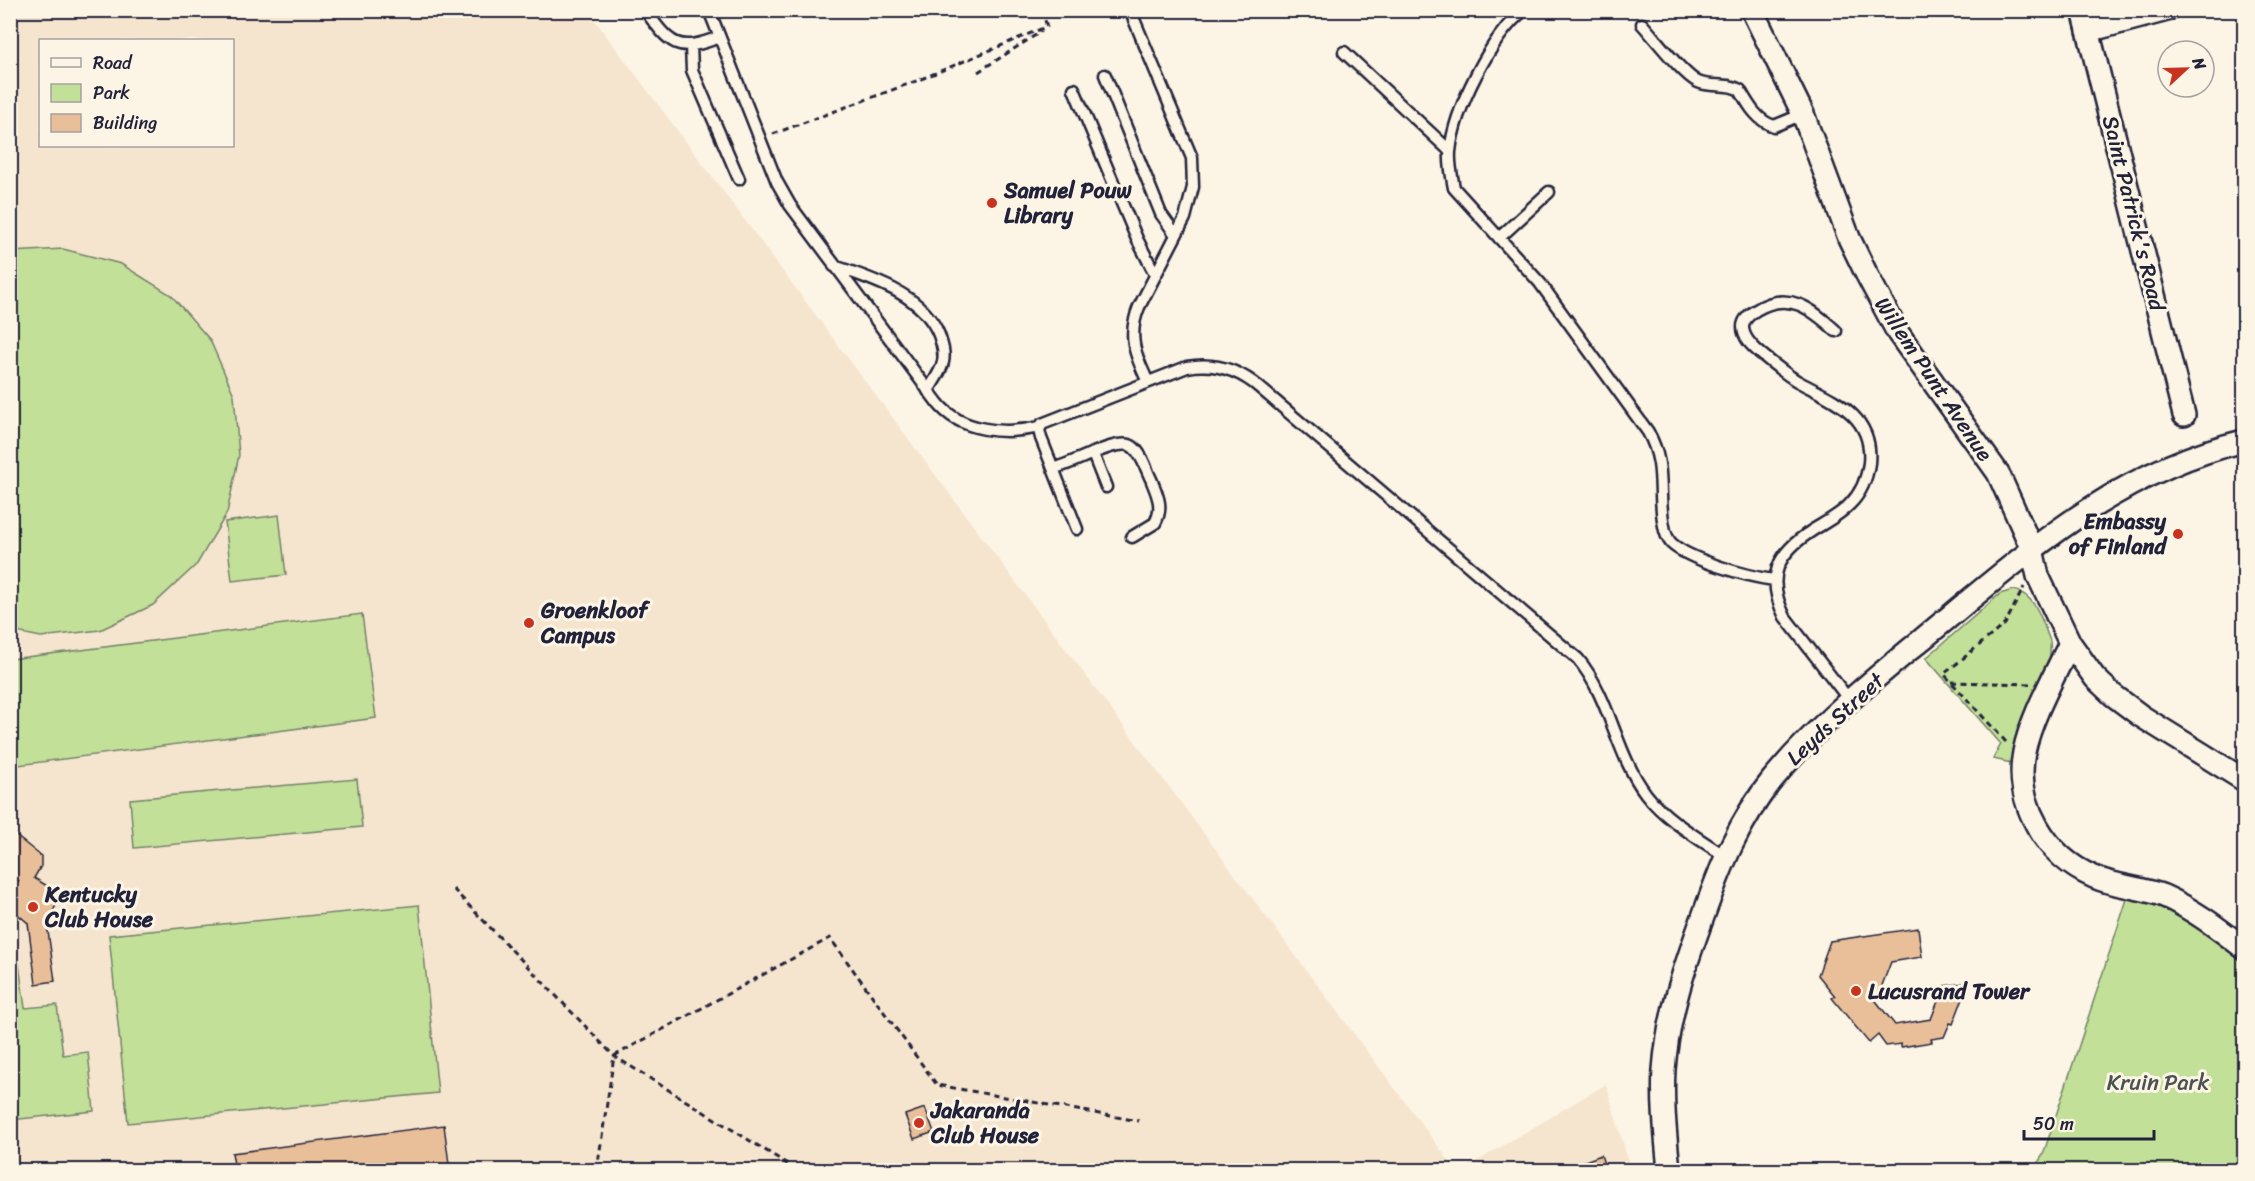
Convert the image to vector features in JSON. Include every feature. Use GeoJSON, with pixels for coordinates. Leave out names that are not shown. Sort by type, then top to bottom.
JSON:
{"type":"FeatureCollection","features":[{"type":"Feature","properties":{"kind":"street","name":"Willem Punt Avenue"},"geometry":{"type":"LineString","coordinates":[[1752,10],[1803,114],[1849,238],[1886,310],[1913,356],[1998,474],[2034,556],[2038,576],[2070,642],[2095,678],[2113,695],[2141,716],[2244,780]]}},
{"type":"Feature","properties":{"kind":"street","name":"Saint Patrick's Road"},"geometry":{"type":"LineString","coordinates":[[2083,10],[2184,415]]}},
{"type":"Feature","properties":{"kind":"street"},"geometry":{"type":"LineString","coordinates":[[2088,31],[2167,10]]}},
{"type":"Feature","properties":{"kind":"street","name":"Leyds Street"},"geometry":{"type":"LineString","coordinates":[[1669,1170],[1664,1072],[1670,1026],[1684,968],[1725,856],[1743,820],[1770,783],[1813,735],[1850,701],[2034,556],[2096,504],[2143,477],[2200,453],[2244,441]]}},
{"type":"Feature","properties":{"kind":"street"},"geometry":{"type":"LineString","coordinates":[[2070,642],[2028,738],[2023,760],[2024,792],[2035,823],[2050,845],[2066,860],[2093,877],[2173,900],[2244,948]]}},
{"type":"Feature","properties":{"kind":"lane"},"geometry":{"type":"LineString","coordinates":[[645,10],[666,38],[676,44],[691,46],[719,37]]}},
{"type":"Feature","properties":{"kind":"lane"},"geometry":{"type":"LineString","coordinates":[[709,10],[777,182],[790,205],[928,391],[947,413],[965,424],[1012,432],[1040,427],[1050,420],[1178,370],[1202,365],[1226,368],[1252,381],[1578,659],[1597,685],[1629,764],[1646,794],[1674,820],[1725,856]]}},
{"type":"Feature","properties":{"kind":"lane"},"geometry":{"type":"LineString","coordinates":[[1130,10],[1193,164],[1193,187],[1189,208],[1138,307],[1132,329],[1136,353],[1148,382]]}},
{"type":"Feature","properties":{"kind":"lane"},"geometry":{"type":"LineString","coordinates":[[1524,10],[1493,46],[1469,88],[1450,152],[1450,172],[1454,188],[1540,282],[1648,432],[1658,455],[1664,528],[1671,543],[1723,568],[1747,576],[1774,580]]}},
{"type":"Feature","properties":{"kind":"lane"},"geometry":{"type":"LineString","coordinates":[[1641,24],[1696,81],[1711,86],[1735,87],[1740,90],[1766,124],[1774,126],[1803,114]]}},
{"type":"Feature","properties":{"kind":"lane"},"geometry":{"type":"LineString","coordinates":[[691,46],[692,70],[739,179]]}},
{"type":"Feature","properties":{"kind":"lane"},"geometry":{"type":"LineString","coordinates":[[1344,52],[1450,152]]}},
{"type":"Feature","properties":{"kind":"lane"},"geometry":{"type":"LineString","coordinates":[[1105,75],[1161,214],[1176,236]]}},
{"type":"Feature","properties":{"kind":"lane"},"geometry":{"type":"LineString","coordinates":[[1074,89],[1137,239],[1155,274]]}},
{"type":"Feature","properties":{"kind":"lane"},"geometry":{"type":"LineString","coordinates":[[1499,238],[1549,192]]}},
{"type":"Feature","properties":{"kind":"lane"},"geometry":{"type":"LineString","coordinates":[[834,266],[888,287],[916,304],[931,318],[943,345],[944,357],[943,364],[928,391]]}},
{"type":"Feature","properties":{"kind":"lane"},"geometry":{"type":"LineString","coordinates":[[1836,331],[1813,310],[1795,302],[1773,303],[1761,307],[1748,316],[1744,324],[1747,339],[1775,365],[1853,414],[1864,431],[1868,444],[1867,472],[1861,490],[1840,513],[1811,531],[1788,550],[1776,568],[1774,580],[1779,605],[1785,617],[1850,701]]}},
{"type":"Feature","properties":{"kind":"lane"},"geometry":{"type":"LineString","coordinates":[[1040,427],[1051,464],[1077,529]]}},
{"type":"Feature","properties":{"kind":"lane"},"geometry":{"type":"LineString","coordinates":[[1054,468],[1125,444],[1134,447],[1140,454],[1158,496],[1159,512],[1155,523],[1132,537]]}},
{"type":"Feature","properties":{"kind":"lane"},"geometry":{"type":"LineString","coordinates":[[1093,454],[1106,487]]}},
{"type":"Feature","properties":{"kind":"path"},"geometry":{"type":"LineString","coordinates":[[1042,10],[1048,26]]}},
{"type":"Feature","properties":{"kind":"path"},"geometry":{"type":"LineString","coordinates":[[978,72],[1048,26]]}},
{"type":"Feature","properties":{"kind":"path"},"geometry":{"type":"LineString","coordinates":[[760,139],[919,80],[1048,26]]}},
{"type":"Feature","properties":{"kind":"path"},"geometry":{"type":"LineString","coordinates":[[2023,760],[1944,674],[2005,624],[2034,556]]}},
{"type":"Feature","properties":{"kind":"path"},"geometry":{"type":"LineString","coordinates":[[1951,682],[2051,684]]}},
{"type":"Feature","properties":{"kind":"path"},"geometry":{"type":"LineString","coordinates":[[453,889],[614,1056],[797,1170]]}},
{"type":"Feature","properties":{"kind":"path"},"geometry":{"type":"LineString","coordinates":[[614,1056],[830,938],[938,1085],[1139,1121]]}},
{"type":"Feature","properties":{"kind":"path"},"geometry":{"type":"LineString","coordinates":[[597,1170],[614,1056]]}},
{"type":"Feature","properties":{"kind":"shaded area","name":"Groenkloof Campus"},"geometry":{"type":"Polygon","coordinates":[[[10,11],[588,11],[1456,1170],[11,1170],[10,11]]]}},
{"type":"Feature","properties":{"kind":"shaded area"},"geometry":{"type":"Polygon","coordinates":[[[1606,1084],[1631,1170],[1462,1170],[1606,1084]]]}},
{"type":"Feature","properties":{"kind":"green space"},"geometry":{"type":"Polygon","coordinates":[[[63,249],[121,264],[171,295],[210,340],[234,395],[239,455],[227,513],[197,564],[153,605],[100,630],[41,637],[11,631],[11,252],[63,249]]]}},
{"type":"Feature","properties":{"kind":"green space"},"geometry":{"type":"Polygon","coordinates":[[[279,515],[286,575],[232,581],[225,522],[279,515]]]}},
{"type":"Feature","properties":{"kind":"green space"},"geometry":{"type":"Polygon","coordinates":[[[2013,590],[2021,593],[2033,603],[2050,641],[2050,653],[2044,681],[2014,751],[2012,763],[1993,759],[2001,744],[1926,658],[2000,594],[2013,590]]]}},
{"type":"Feature","properties":{"kind":"green space"},"geometry":{"type":"Polygon","coordinates":[[[362,614],[376,718],[11,766],[11,659],[362,614]]]}},
{"type":"Feature","properties":{"kind":"green space"},"geometry":{"type":"Polygon","coordinates":[[[357,779],[362,827],[134,848],[130,799],[357,779]]]}},
{"type":"Feature","properties":{"kind":"green space","name":"Kruin Park"},"geometry":{"type":"Polygon","coordinates":[[[2131,887],[2244,950],[2244,1170],[2033,1170],[2043,1155],[2131,887]]]}},
{"type":"Feature","properties":{"kind":"green space"},"geometry":{"type":"Polygon","coordinates":[[[419,905],[438,1093],[128,1123],[109,935],[419,905]]]}},
{"type":"Feature","properties":{"kind":"green space"},"geometry":{"type":"Polygon","coordinates":[[[19,964],[25,1008],[57,1005],[63,1055],[88,1052],[94,1111],[11,1120],[11,965],[19,964]]]}},
{"type":"Feature","properties":{"kind":"building","name":"Kentucky Club House"},"geometry":{"type":"Polygon","coordinates":[[[10,831],[41,856],[41,866],[34,878],[57,892],[56,905],[47,924],[55,981],[36,984],[28,923],[10,908],[10,890],[19,881],[10,874],[10,831]]]}},
{"type":"Feature","properties":{"kind":"building","name":"Lucusrand Tower"},"geometry":{"type":"Polygon","coordinates":[[[1918,928],[1922,957],[1891,962],[1876,1001],[1895,1025],[1931,1019],[1944,986],[1966,983],[1953,1024],[1950,1023],[1944,1037],[1931,1039],[1932,1042],[1901,1047],[1901,1044],[1886,1046],[1878,1035],[1869,1043],[1832,998],[1835,996],[1818,975],[1830,941],[1918,928]]]}},
{"type":"Feature","properties":{"kind":"building","name":"Jakaranda Club House"},"geometry":{"type":"Polygon","coordinates":[[[925,1108],[934,1132],[914,1139],[905,1115],[925,1108]]]}},
{"type":"Feature","properties":{"kind":"building"},"geometry":{"type":"Polygon","coordinates":[[[444,1125],[449,1164],[403,1170],[235,1170],[232,1153],[444,1125]]]}},
{"type":"Feature","properties":{"kind":"building"},"geometry":{"type":"Polygon","coordinates":[[[1601,1155],[1606,1170],[1564,1169],[1601,1155]]]}},
{"type":"Feature","properties":{"kind":"place","name":"Samuel Pouw Library"},"geometry":{"type":"Point","coordinates":[992,203]}},
{"type":"Feature","properties":{"kind":"place","name":"Embassy of Finland"},"geometry":{"type":"Point","coordinates":[2178,534]}},
{"type":"Feature","properties":{"kind":"place","name":"Groenkloof Campus"},"geometry":{"type":"Point","coordinates":[529,623]}},
{"type":"Feature","properties":{"kind":"place","name":"Kentucky Club House"},"geometry":{"type":"Point","coordinates":[33,907]}},
{"type":"Feature","properties":{"kind":"place","name":"Lucusrand Tower"},"geometry":{"type":"Point","coordinates":[1856,991]}},
{"type":"Feature","properties":{"kind":"place","name":"Jakaranda Club House"},"geometry":{"type":"Point","coordinates":[919,1123]}}]}
